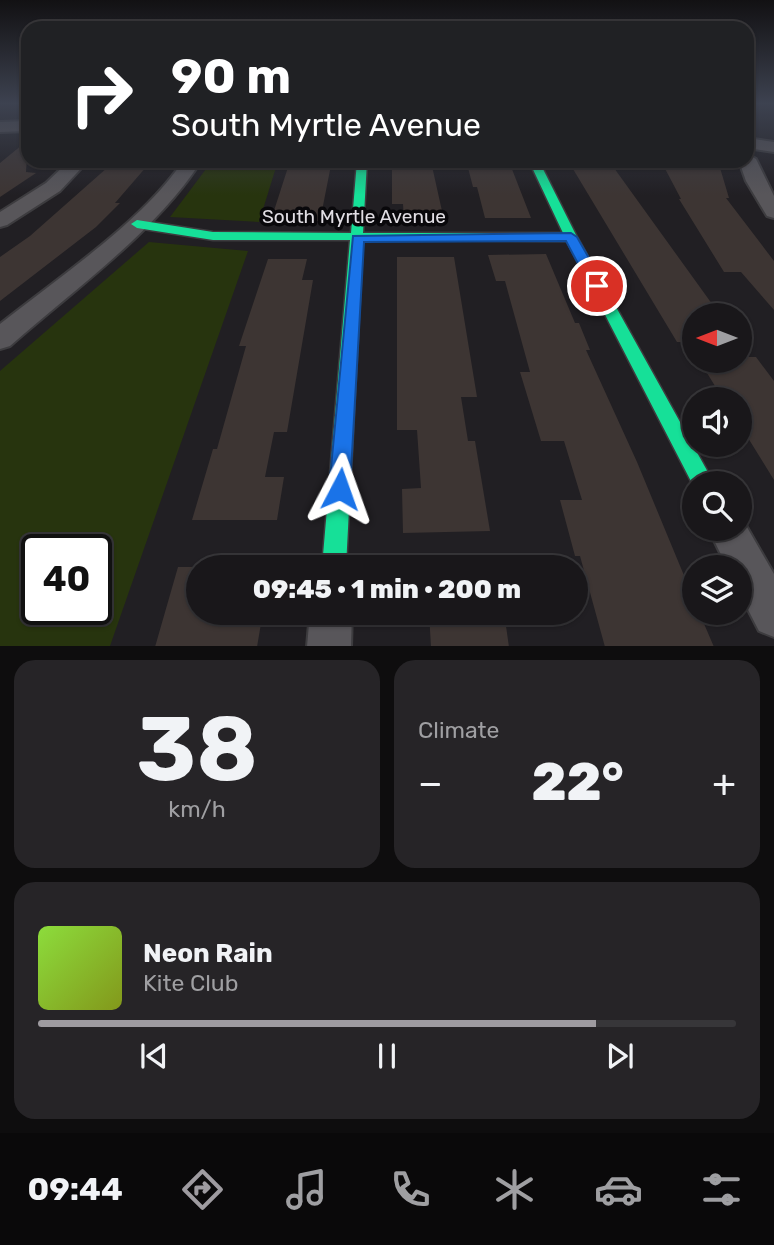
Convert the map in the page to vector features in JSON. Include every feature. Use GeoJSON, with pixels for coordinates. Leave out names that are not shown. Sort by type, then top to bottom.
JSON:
{"type":"FeatureCollection","features":[{"type":"Feature","properties":{"kind":"street"},"geometry":{"type":"LineString","coordinates":[[754,144],[774,147]]}},
{"type":"Feature","properties":{"kind":"street"},"geometry":{"type":"LineString","coordinates":[[0,221],[53,187],[72,168]]}},
{"type":"Feature","properties":{"kind":"street"},"geometry":{"type":"LineString","coordinates":[[0,339],[137,224],[177,184],[187,168]]}},
{"type":"Feature","properties":{"kind":"street"},"geometry":{"type":"LineString","coordinates":[[335,555],[362,168]]}},
{"type":"Feature","properties":{"kind":"street"},"geometry":{"type":"LineString","coordinates":[[537,168],[571,237],[697,471]]}},
{"type":"Feature","properties":{"kind":"street"},"geometry":{"type":"LineString","coordinates":[[750,168],[774,212]]}},
{"type":"Feature","properties":{"kind":"street","name":"South Myrtle Avenue"},"geometry":{"type":"LineString","coordinates":[[137,224],[213,236],[571,237]]}},
{"type":"Feature","properties":{"kind":"street"},"geometry":{"type":"LineString","coordinates":[[734,541],[774,616]]}},
{"type":"Feature","properties":{"kind":"street"},"geometry":{"type":"LineString","coordinates":[[329,646],[330,625]]}},
{"type":"Feature","properties":{"kind":"green space"},"geometry":{"type":"Polygon","coordinates":[[[207,168],[276,168],[259,222],[170,217],[207,168]]]}},
{"type":"Feature","properties":{"kind":"green space"},"geometry":{"type":"Polygon","coordinates":[[[149,242],[248,251],[110,646],[0,646],[0,371],[149,242]]]}},
{"type":"Feature","properties":{"kind":"building"},"geometry":{"type":"Polygon","coordinates":[[[21,146],[21,168],[26,168],[26,172],[36,173],[0,197],[0,163],[21,146]]]}},
{"type":"Feature","properties":{"kind":"building"},"geometry":{"type":"Polygon","coordinates":[[[107,168],[145,168],[115,203],[120,203],[96,227],[0,301],[0,257],[30,236],[107,168]]]}},
{"type":"Feature","properties":{"kind":"building"},"geometry":{"type":"Polygon","coordinates":[[[288,168],[330,168],[320,221],[271,220],[288,168]]]}},
{"type":"Feature","properties":{"kind":"building"},"geometry":{"type":"Polygon","coordinates":[[[392,168],[432,168],[444,220],[404,220],[403,204],[392,204],[392,168]]]}},
{"type":"Feature","properties":{"kind":"building"},"geometry":{"type":"Polygon","coordinates":[[[468,168],[512,168],[531,218],[485,218],[477,187],[473,187],[468,168]]]}},
{"type":"Feature","properties":{"kind":"building"},"geometry":{"type":"Polygon","coordinates":[[[614,168],[711,303],[682,303],[682,342],[677,342],[573,169],[614,168]]]}},
{"type":"Feature","properties":{"kind":"building"},"geometry":{"type":"Polygon","coordinates":[[[665,168],[720,168],[729,198],[726,198],[774,261],[774,310],[741,272],[724,272],[665,168]]]}},
{"type":"Feature","properties":{"kind":"building"},"geometry":{"type":"Polygon","coordinates":[[[546,254],[575,323],[579,323],[590,350],[586,350],[682,571],[682,625],[705,625],[714,646],[605,646],[588,585],[588,555],[575,555],[560,500],[582,500],[564,441],[541,441],[520,372],[530,372],[505,281],[496,281],[488,255],[546,254]]]}},
{"type":"Feature","properties":{"kind":"building"},"geometry":{"type":"Polygon","coordinates":[[[397,257],[454,257],[477,397],[461,397],[468,441],[475,441],[490,531],[403,533],[402,489],[421,488],[417,430],[397,430],[397,257]]]}},
{"type":"Feature","properties":{"kind":"building"},"geometry":{"type":"Polygon","coordinates":[[[268,259],[307,259],[302,280],[313,280],[287,432],[274,432],[265,477],[284,477],[277,520],[192,520],[213,449],[217,449],[246,346],[239,346],[268,259]]]}},
{"type":"Feature","properties":{"kind":"building"},"geometry":{"type":"Polygon","coordinates":[[[752,357],[756,357],[774,381],[774,480],[752,444],[752,387],[716,387],[707,373],[752,373],[752,357]]]}},
{"type":"Feature","properties":{"kind":"building"},"geometry":{"type":"Polygon","coordinates":[[[178,567],[186,567],[186,625],[261,625],[257,646],[155,646],[178,567]]]}},
{"type":"Feature","properties":{"kind":"building"},"geometry":{"type":"Polygon","coordinates":[[[430,625],[506,625],[509,646],[431,646],[430,625]]]}},
{"type":"Feature","properties":{"kind":"traffic: fast"},"geometry":{"type":"LineString","coordinates":[[335,555],[362,168]]}},
{"type":"Feature","properties":{"kind":"traffic: fast"},"geometry":{"type":"LineString","coordinates":[[537,168],[571,237],[697,471]]}},
{"type":"Feature","properties":{"kind":"traffic: fast"},"geometry":{"type":"LineString","coordinates":[[137,224],[213,236],[571,237]]}},
{"type":"Feature","properties":{"kind":"route"},"geometry":{"type":"LineString","coordinates":[[340,489],[357,238],[571,237],[597,286]]}}]}
